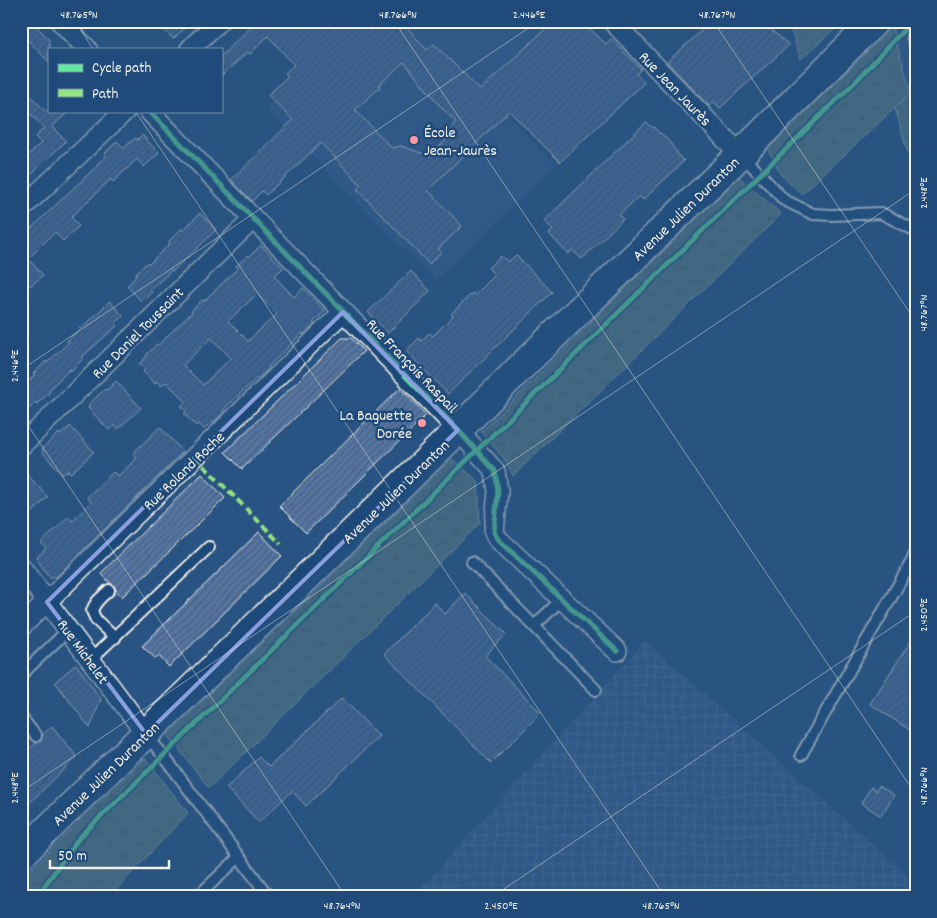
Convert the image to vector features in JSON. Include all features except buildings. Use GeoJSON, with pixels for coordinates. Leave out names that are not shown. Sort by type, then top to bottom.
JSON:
{"type":"FeatureCollection","features":[{"type":"Feature","properties":{"kind":"main road","name":"Avenue Julien Duranton"},"geometry":{"type":"LineString","coordinates":[[21,855],[741,154],[875,21]]}},
{"type":"Feature","properties":{"kind":"street"},"geometry":{"type":"LineString","coordinates":[[60,21],[86,48]]}},
{"type":"Feature","properties":{"kind":"street"},"geometry":{"type":"LineString","coordinates":[[191,48],[219,21]]}},
{"type":"Feature","properties":{"kind":"street","name":"Rue Jean Jaurès"},"geometry":{"type":"LineString","coordinates":[[612,21],[741,154]]}},
{"type":"Feature","properties":{"kind":"street"},"geometry":{"type":"LineString","coordinates":[[21,209],[124,112]]}},
{"type":"Feature","properties":{"kind":"street","name":"Rue François Raspail"},"geometry":{"type":"LineString","coordinates":[[150,112],[458,430],[495,472],[498,491],[494,532],[497,538],[617,651]]}},
{"type":"Feature","properties":{"kind":"street","name":"Rue Daniel Toussaint"},"geometry":{"type":"LineString","coordinates":[[21,446],[253,219]]}},
{"type":"Feature","properties":{"kind":"street","name":"Rue Roland Roche"},"geometry":{"type":"LineString","coordinates":[[21,627],[343,312]]}},
{"type":"Feature","properties":{"kind":"street","name":"Rue Michelet"},"geometry":{"type":"LineString","coordinates":[[21,567],[146,734]]}},
{"type":"Feature","properties":{"kind":"lane"},"geometry":{"type":"LineString","coordinates":[[741,154],[784,200],[813,214],[881,213],[916,231]]}},
{"type":"Feature","properties":{"kind":"lane"},"geometry":{"type":"LineString","coordinates":[[90,660],[209,548]]}},
{"type":"Feature","properties":{"kind":"lane"},"geometry":{"type":"LineString","coordinates":[[800,755],[907,570],[916,551]]}},
{"type":"Feature","properties":{"kind":"lane"},"geometry":{"type":"LineString","coordinates":[[472,562],[596,690]]}},
{"type":"Feature","properties":{"kind":"lane"},"geometry":{"type":"LineString","coordinates":[[109,590],[97,601],[92,611],[96,620],[115,638]]}},
{"type":"Feature","properties":{"kind":"lane"},"geometry":{"type":"LineString","coordinates":[[534,626],[562,599]]}},
{"type":"Feature","properties":{"kind":"lane"},"geometry":{"type":"LineString","coordinates":[[21,675],[68,630]]}},
{"type":"Feature","properties":{"kind":"lane"},"geometry":{"type":"LineString","coordinates":[[21,718],[36,736]]}},
{"type":"Feature","properties":{"kind":"lane"},"geometry":{"type":"LineString","coordinates":[[146,734],[269,897]]}},
{"type":"Feature","properties":{"kind":"lane"},"geometry":{"type":"LineString","coordinates":[[197,897],[239,857]]}},
{"type":"Feature","properties":{"kind":"highlighted area"},"geometry":{"type":"Polygon","coordinates":[[[343,312],[458,430],[146,734],[47,602],[343,312]]]}},
{"type":"Feature","properties":{"kind":"shaded area","name":"École Jean-Jaurès"},"geometry":{"type":"Polygon","coordinates":[[[357,21],[598,22],[547,71],[549,73],[507,114],[556,165],[435,281],[266,108],[357,21]]]}},
{"type":"Feature","properties":{"kind":"shaded area"},"geometry":{"type":"Polygon","coordinates":[[[890,21],[916,21],[916,109],[892,28],[890,21]]]}},
{"type":"Feature","properties":{"kind":"shaded area"},"geometry":{"type":"Polygon","coordinates":[[[645,641],[916,883],[916,897],[413,897],[645,641]]]}},
{"type":"Feature","properties":{"kind":"green space"},"geometry":{"type":"Polygon","coordinates":[[[788,21],[843,21],[801,59],[788,21]]]}},
{"type":"Feature","properties":{"kind":"green space"},"geometry":{"type":"Polygon","coordinates":[[[892,28],[911,93],[802,194],[781,175],[767,148],[892,28]]]}},
{"type":"Feature","properties":{"kind":"green space"},"geometry":{"type":"Polygon","coordinates":[[[911,93],[916,109],[916,182],[895,108],[911,93]]]}},
{"type":"Feature","properties":{"kind":"green space"},"geometry":{"type":"Polygon","coordinates":[[[738,176],[781,214],[513,476],[505,460],[481,432],[738,176]]]}},
{"type":"Feature","properties":{"kind":"green space"},"geometry":{"type":"Polygon","coordinates":[[[452,459],[478,481],[480,523],[209,788],[168,735],[452,459]]]}},
{"type":"Feature","properties":{"kind":"green space"},"geometry":{"type":"Polygon","coordinates":[[[145,758],[188,813],[109,897],[21,897],[21,879],[145,758]]]}},
{"type":"Feature","properties":{"kind":"railway"},"geometry":{"type":"LineString","coordinates":[[903,21],[916,68]]}},
{"type":"Feature","properties":{"kind":"railway"},"geometry":{"type":"LineString","coordinates":[[912,21],[916,34]]}},
{"type":"Feature","properties":{"kind":"marked path"},"geometry":{"type":"LineString","coordinates":[[195,457],[281,544]]}},
{"type":"Feature","properties":{"kind":"cycle path"},"geometry":{"type":"LineString","coordinates":[[38,897],[79,838],[855,82],[913,21]]}},
{"type":"Feature","properties":{"kind":"cycle path"},"geometry":{"type":"LineString","coordinates":[[150,112],[458,430],[495,471],[498,491],[494,532],[497,538],[617,651]]}},
{"type":"Feature","properties":{"kind":"place","name":"École Jean-Jaurès"},"geometry":{"type":"Point","coordinates":[414,140]}},
{"type":"Feature","properties":{"kind":"place","name":"La Baguette Dorée"},"geometry":{"type":"Point","coordinates":[422,423]}}]}
